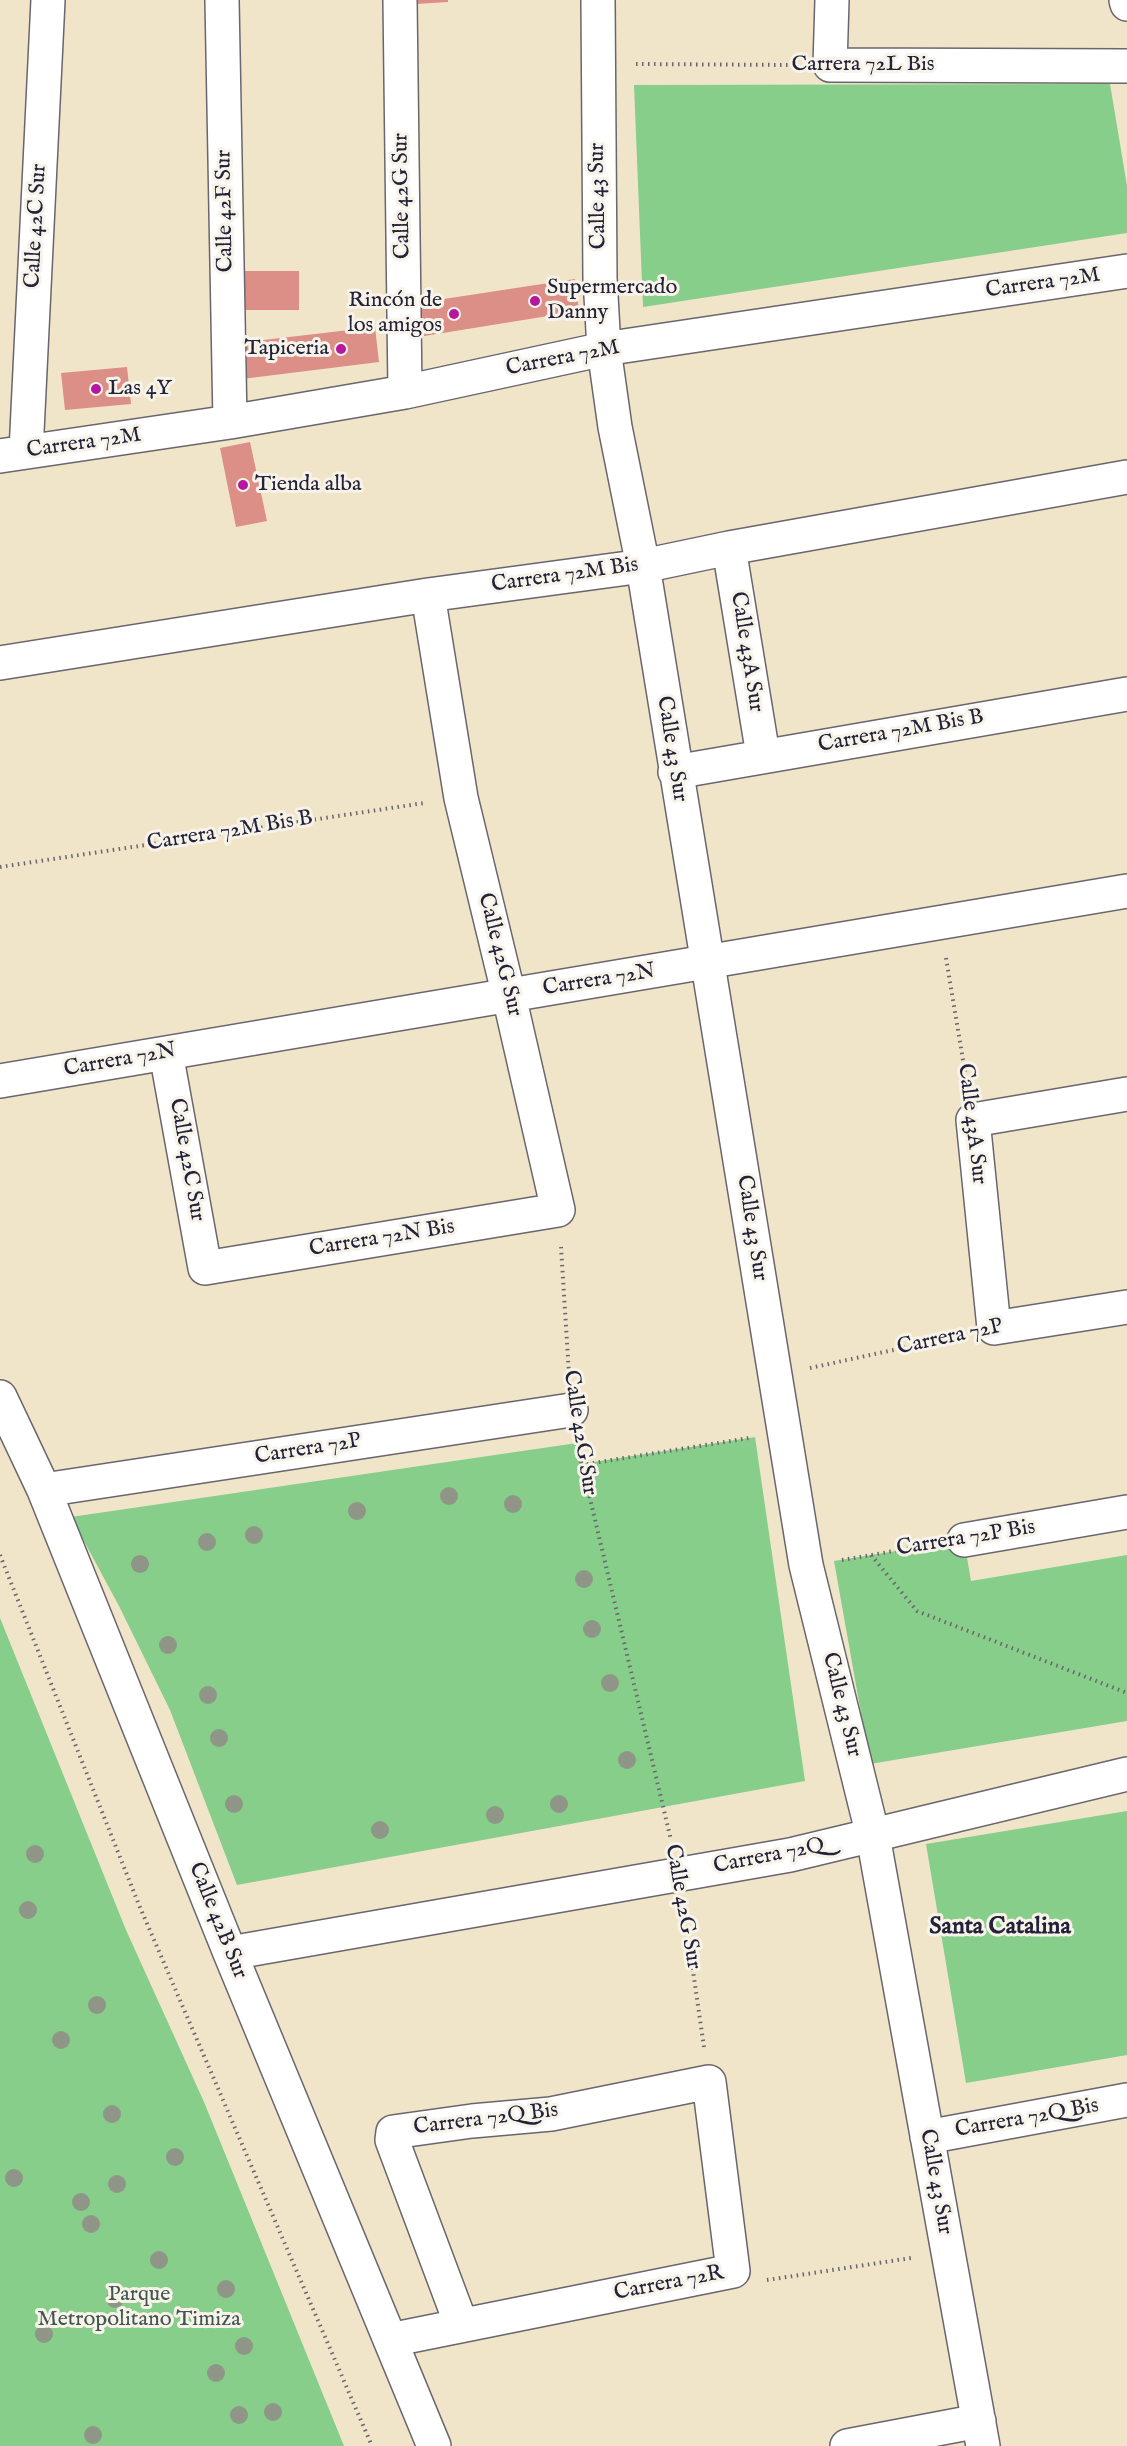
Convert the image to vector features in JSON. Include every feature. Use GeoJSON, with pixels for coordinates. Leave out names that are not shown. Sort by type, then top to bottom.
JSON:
{"type":"FeatureCollection","features":[{"type":"Feature","properties":{"kind":"street","name":"Calle 42C Sur"},"geometry":{"type":"LineString","coordinates":[[13,454],[48,0]]}},
{"type":"Feature","properties":{"kind":"street","name":"Calle 42F Sur"},"geometry":{"type":"LineString","coordinates":[[222,0],[230,422]]}},
{"type":"Feature","properties":{"kind":"street","name":"Calle 42G Sur"},"geometry":{"type":"LineString","coordinates":[[400,0],[405,392]]}},
{"type":"Feature","properties":{"kind":"street","name":"Calle 43 Sur"},"geometry":{"type":"LineString","coordinates":[[598,0],[600,278],[604,349],[615,427],[643,566],[806,1565],[873,1836],[981,2434]]}},
{"type":"Feature","properties":{"kind":"street"},"geometry":{"type":"LineString","coordinates":[[830,65],[832,0]]}},
{"type":"Feature","properties":{"kind":"street","name":"Carrera 72L Bis"},"geometry":{"type":"LineString","coordinates":[[830,65],[1127,66]]}},
{"type":"Feature","properties":{"kind":"street","name":"Carrera 72M"},"geometry":{"type":"LineString","coordinates":[[13,454],[230,422],[405,392],[604,349],[1127,271]]}},
{"type":"Feature","properties":{"kind":"street","name":"Carrera 72M Bis"},"geometry":{"type":"LineString","coordinates":[[0,663],[428,595],[643,566],[729,548],[1127,477]]}},
{"type":"Feature","properties":{"kind":"street","name":"Calle 43A Sur"},"geometry":{"type":"LineString","coordinates":[[729,548],[763,755]]}},
{"type":"Feature","properties":{"kind":"street","name":"Calle 42G Sur"},"geometry":{"type":"LineString","coordinates":[[428,595],[460,798],[509,996],[558,1210]]}},
{"type":"Feature","properties":{"kind":"street","name":"Carrera 72M Bis B"},"geometry":{"type":"LineString","coordinates":[[675,772],[1127,694]]}},
{"type":"Feature","properties":{"kind":"street","name":"Carrera 72N"},"geometry":{"type":"LineString","coordinates":[[0,1081],[1127,891]]}},
{"type":"Feature","properties":{"kind":"street","name":"Calle 42C Sur"},"geometry":{"type":"LineString","coordinates":[[166,1053],[205,1268]]}},
{"type":"Feature","properties":{"kind":"street"},"geometry":{"type":"LineString","coordinates":[[973,1120],[1127,1094]]}},
{"type":"Feature","properties":{"kind":"street","name":"Calle 43A Sur"},"geometry":{"type":"LineString","coordinates":[[973,1120],[994,1328]]}},
{"type":"Feature","properties":{"kind":"street","name":"Carrera 72N Bis"},"geometry":{"type":"LineString","coordinates":[[205,1268],[558,1210]]}},
{"type":"Feature","properties":{"kind":"street","name":"Carrera 72P"},"geometry":{"type":"LineString","coordinates":[[994,1328],[1127,1307]]}},
{"type":"Feature","properties":{"kind":"street","name":"Calle 42B Sur"},"geometry":{"type":"LineString","coordinates":[[0,1396],[44,1490],[230,1953],[434,2446]]}},
{"type":"Feature","properties":{"kind":"street","name":"Carrera 72P"},"geometry":{"type":"LineString","coordinates":[[44,1490],[571,1410]]}},
{"type":"Feature","properties":{"kind":"street","name":"Carrera 72P Bis"},"geometry":{"type":"LineString","coordinates":[[964,1540],[1127,1512]]}},
{"type":"Feature","properties":{"kind":"street","name":"Carrera 72Q"},"geometry":{"type":"LineString","coordinates":[[230,1953],[790,1855],[1127,1774]]}},
{"type":"Feature","properties":{"kind":"street"},"geometry":{"type":"LineString","coordinates":[[709,2082],[733,2271]]}},
{"type":"Feature","properties":{"kind":"street","name":"Carrera 72Q Bis"},"geometry":{"type":"LineString","coordinates":[[461,2324],[392,2140],[393,2132],[472,2121],[551,2114],[709,2082]]}},
{"type":"Feature","properties":{"kind":"street","name":"Carrera 72Q Bis"},"geometry":{"type":"LineString","coordinates":[[927,2137],[1127,2100]]}},
{"type":"Feature","properties":{"kind":"street","name":"Carrera 72R"},"geometry":{"type":"LineString","coordinates":[[390,2340],[733,2271]]}},
{"type":"Feature","properties":{"kind":"street"},"geometry":{"type":"LineString","coordinates":[[847,2446],[981,2434]]}},
{"type":"Feature","properties":{"kind":"path","name":"Carrera 72L Bis"},"geometry":{"type":"LineString","coordinates":[[598,64],[830,65]]}},
{"type":"Feature","properties":{"kind":"path","name":"Carrera 72M Bis B"},"geometry":{"type":"LineString","coordinates":[[0,867],[460,798]]}},
{"type":"Feature","properties":{"kind":"path","name":"Calle 43A Sur"},"geometry":{"type":"LineString","coordinates":[[940,921],[973,1120]]}},
{"type":"Feature","properties":{"kind":"path","name":"Calle 42G Sur"},"geometry":{"type":"LineString","coordinates":[[558,1210],[571,1410],[581,1465],[679,1874],[709,2082]]}},
{"type":"Feature","properties":{"kind":"path","name":"Carrera 72P"},"geometry":{"type":"LineString","coordinates":[[775,1375],[994,1328]]}},
{"type":"Feature","properties":{"kind":"path"},"geometry":{"type":"LineString","coordinates":[[581,1465],[784,1432]]}},
{"type":"Feature","properties":{"kind":"path","name":"Carrera 72P Bis"},"geometry":{"type":"LineString","coordinates":[[806,1565],[964,1540]]}},
{"type":"Feature","properties":{"kind":"path"},"geometry":{"type":"LineString","coordinates":[[0,1555],[139,1905],[372,2446]]}},
{"type":"Feature","properties":{"kind":"path"},"geometry":{"type":"LineString","coordinates":[[871,1555],[917,1611],[1127,1694]]}},
{"type":"Feature","properties":{"kind":"path","name":"Carrera 72R"},"geometry":{"type":"LineString","coordinates":[[733,2271],[755,2281],[948,2252]]}},
{"type":"Feature","properties":{"kind":"green space"},"geometry":{"type":"Polygon","coordinates":[[[1110,84],[1127,186],[1127,233],[643,307],[634,85],[1110,84]]]}},
{"type":"Feature","properties":{"kind":"green space"},"geometry":{"type":"Polygon","coordinates":[[[755,1437],[805,1781],[237,1885],[170,1710],[119,1606],[71,1517],[577,1443],[581,1464],[755,1437]]]}},
{"type":"Feature","properties":{"kind":"green space"},"geometry":{"type":"Polygon","coordinates":[[[964,1540],[971,1581],[1127,1555],[1127,1721],[870,1764],[834,1561],[964,1540]]]}},
{"type":"Feature","properties":{"kind":"green space","name":"Parque Metropolitano Timiza"},"geometry":{"type":"Polygon","coordinates":[[[0,1618],[126,1930],[204,2102],[344,2446],[0,2446],[0,1618]]]}},
{"type":"Feature","properties":{"kind":"green space"},"geometry":{"type":"Polygon","coordinates":[[[1127,1811],[1127,2055],[966,2083],[926,1844],[1127,1811]]]}},
{"type":"Feature","properties":{"kind":"building"},"geometry":{"type":"Polygon","coordinates":[[[415,0],[448,0],[448,2],[416,4],[415,0]]]}},
{"type":"Feature","properties":{"kind":"building"},"geometry":{"type":"Polygon","coordinates":[[[239,271],[299,271],[299,310],[239,310],[239,271]]]}},
{"type":"Feature","properties":{"kind":"building"},"geometry":{"type":"Polygon","coordinates":[[[575,279],[579,311],[418,337],[411,304],[575,279]]]}},
{"type":"Feature","properties":{"kind":"building"},"geometry":{"type":"Polygon","coordinates":[[[375,327],[379,362],[242,379],[238,343],[375,327]]]}},
{"type":"Feature","properties":{"kind":"building","name":"Las 4Y"},"geometry":{"type":"Polygon","coordinates":[[[127,367],[131,404],[65,410],[61,373],[127,367]]]}},
{"type":"Feature","properties":{"kind":"building","name":"Tienda alba"},"geometry":{"type":"Polygon","coordinates":[[[250,442],[267,521],[236,527],[220,448],[250,442]]]}},
{"type":"Feature","properties":{"kind":"place","name":"Supermercado Danny"},"geometry":{"type":"Point","coordinates":[535,301]}},
{"type":"Feature","properties":{"kind":"place","name":"Rincón de los amigos"},"geometry":{"type":"Point","coordinates":[454,314]}},
{"type":"Feature","properties":{"kind":"place","name":"Tapiceria"},"geometry":{"type":"Point","coordinates":[341,349]}},
{"type":"Feature","properties":{"kind":"place","name":"Las 4Y"},"geometry":{"type":"Point","coordinates":[96,389]}},
{"type":"Feature","properties":{"kind":"place","name":"Tienda alba"},"geometry":{"type":"Point","coordinates":[243,485]}},
{"type":"Feature","properties":{"kind":"district","name":"Santa Catalina"},"geometry":{"type":"Point","coordinates":[1000,1928]}}]}
